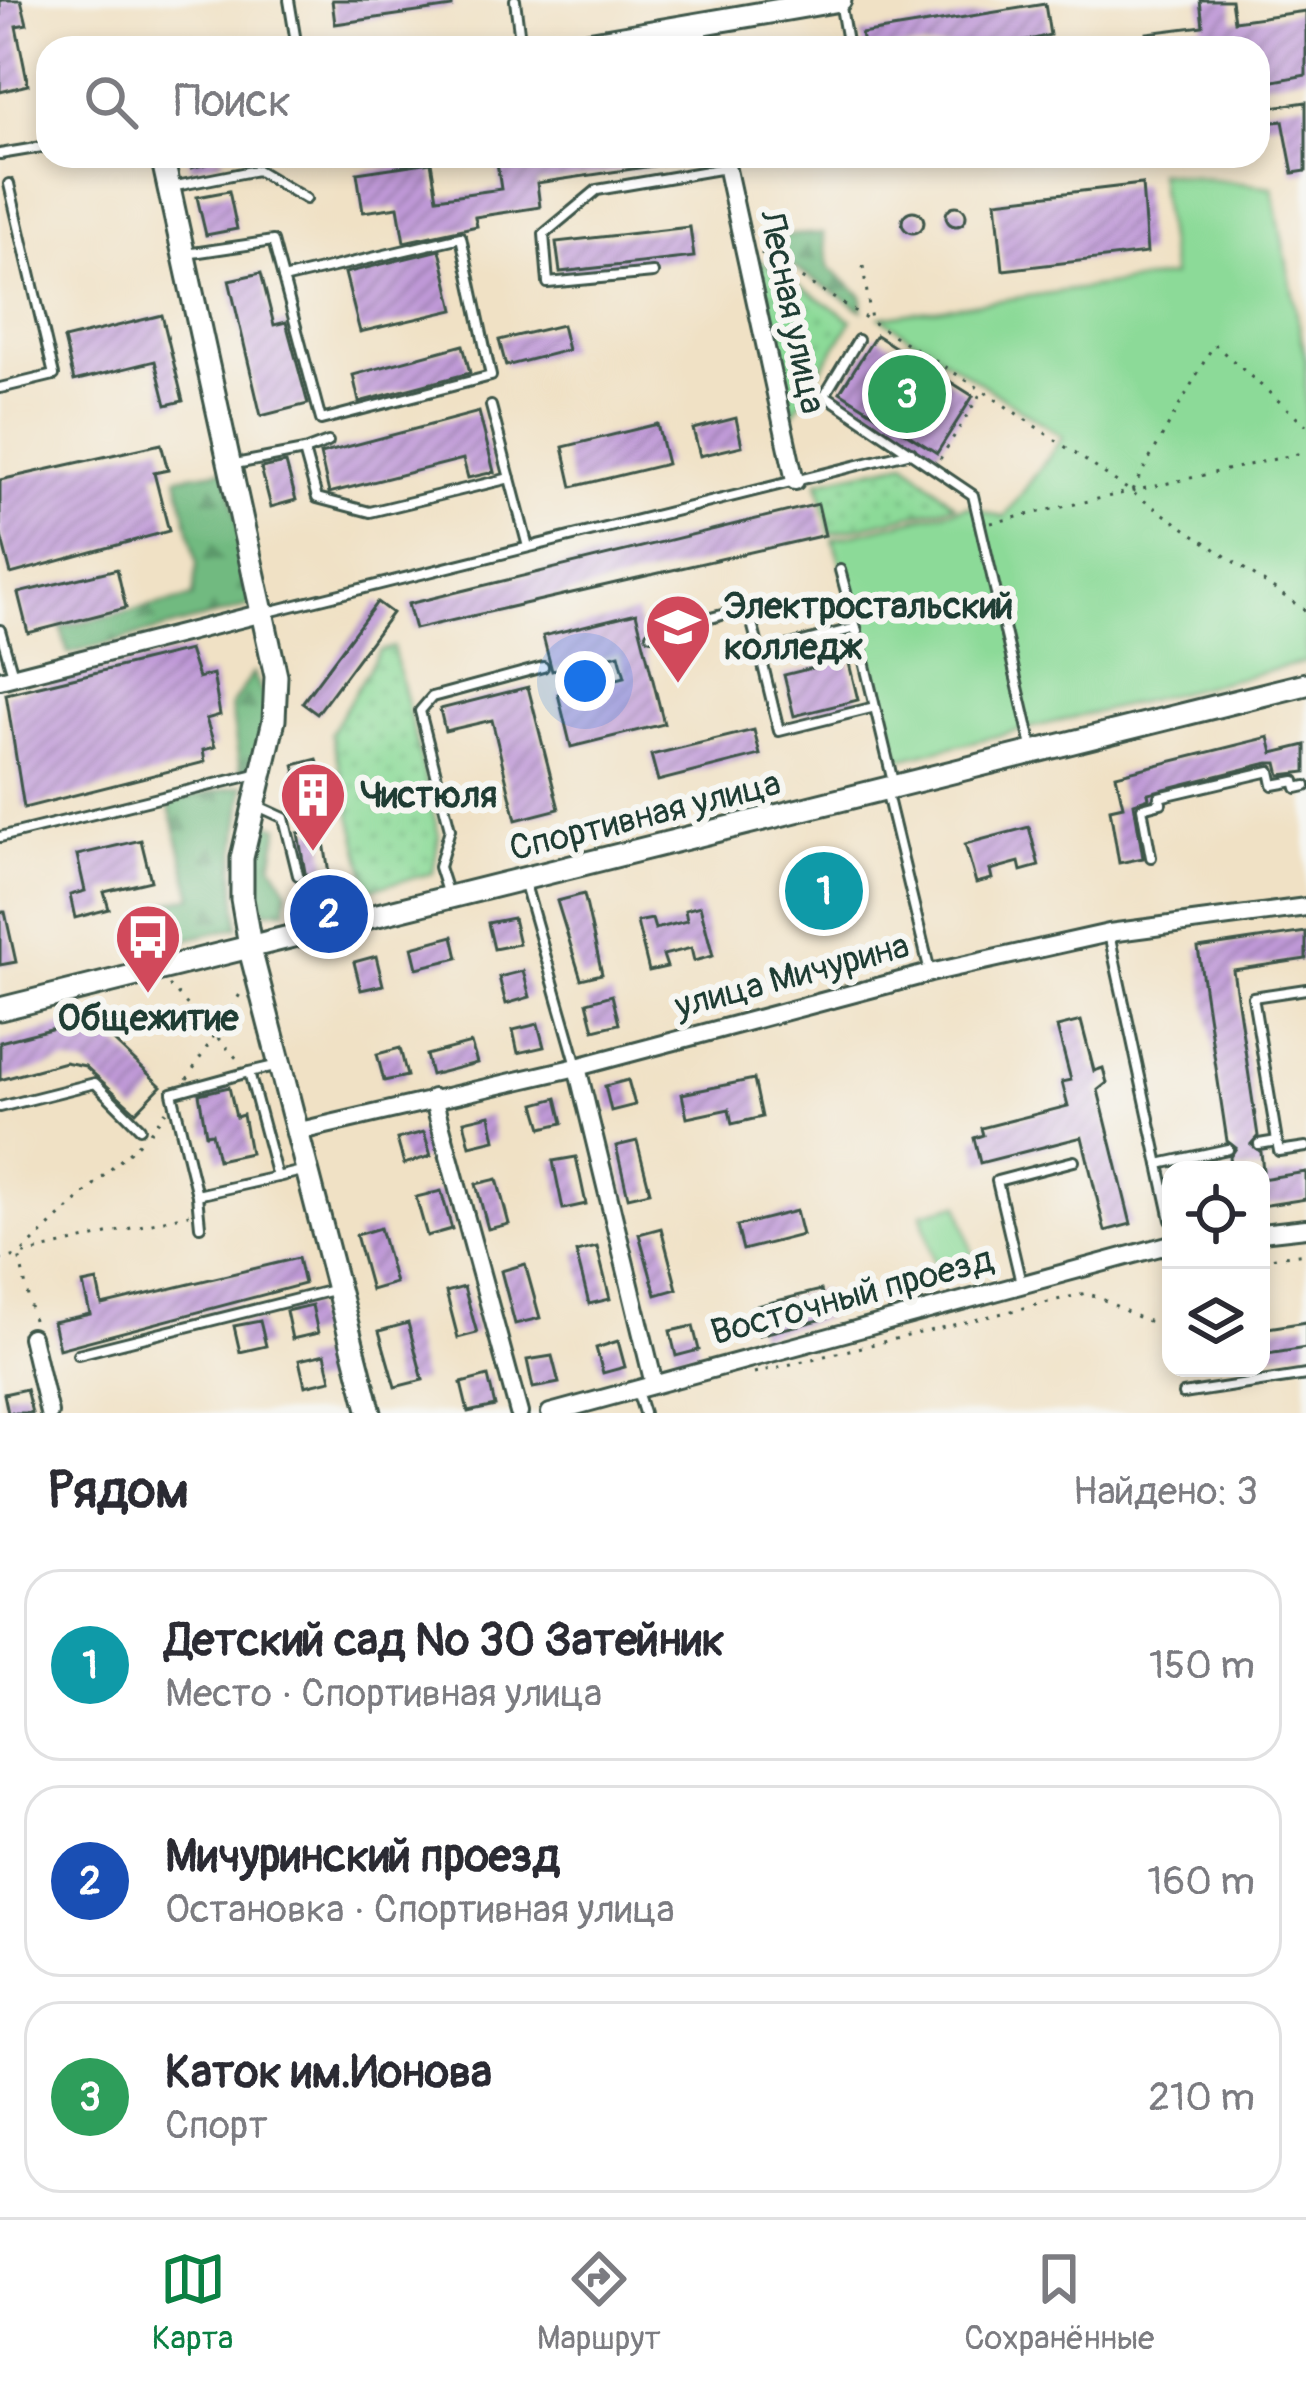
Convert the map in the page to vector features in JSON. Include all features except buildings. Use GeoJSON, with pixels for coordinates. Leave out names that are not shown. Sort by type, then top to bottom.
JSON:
{"type":"FeatureCollection","features":[{"type":"Feature","properties":{"kind":"street"},"geometry":{"type":"LineString","coordinates":[[702,36],[840,0]]}},
{"type":"Feature","properties":{"kind":"street"},"geometry":{"type":"LineString","coordinates":[[165,168],[266,612],[277,698],[242,858],[250,950],[370,1413]]}},
{"type":"Feature","properties":{"kind":"street","name":"Лесная улица"},"geometry":{"type":"LineString","coordinates":[[727,168],[795,481]]}},
{"type":"Feature","properties":{"kind":"street"},"geometry":{"type":"LineString","coordinates":[[7,678],[266,612]]}},
{"type":"Feature","properties":{"kind":"street","name":"Спортивная улица"},"geometry":{"type":"LineString","coordinates":[[0,1009],[1306,684]]}},
{"type":"Feature","properties":{"kind":"street","name":"улица Мичурина"},"geometry":{"type":"LineString","coordinates":[[300,1130],[577,1067],[930,973],[1108,933],[1306,907]]}},
{"type":"Feature","properties":{"kind":"street"},"geometry":{"type":"LineString","coordinates":[[577,1067],[645,1386]]}},
{"type":"Feature","properties":{"kind":"street"},"geometry":{"type":"LineString","coordinates":[[433,1098],[519,1413]]}},
{"type":"Feature","properties":{"kind":"street"},"geometry":{"type":"LineString","coordinates":[[1270,1232],[1306,1228]]}},
{"type":"Feature","properties":{"kind":"street","name":"Восточный проезд"},"geometry":{"type":"LineString","coordinates":[[550,1413],[1162,1246]]}},
{"type":"Feature","properties":{"kind":"street"},"geometry":{"type":"LineString","coordinates":[[31,1337],[49,1413]]}},
{"type":"Feature","properties":{"kind":"lane"},"geometry":{"type":"LineString","coordinates":[[289,0],[295,36]]}},
{"type":"Feature","properties":{"kind":"lane"},"geometry":{"type":"LineString","coordinates":[[515,0],[520,36]]}},
{"type":"Feature","properties":{"kind":"lane"},"geometry":{"type":"LineString","coordinates":[[840,0],[846,36]]}},
{"type":"Feature","properties":{"kind":"lane"},"geometry":{"type":"LineString","coordinates":[[0,153],[36,148]]}},
{"type":"Feature","properties":{"kind":"lane"},"geometry":{"type":"LineString","coordinates":[[652,273],[548,283],[544,234],[597,190],[698,168]]}},
{"type":"Feature","properties":{"kind":"lane"},"geometry":{"type":"LineString","coordinates":[[170,187],[256,170],[306,199]]}},
{"type":"Feature","properties":{"kind":"lane"},"geometry":{"type":"LineString","coordinates":[[0,388],[54,375],[9,184]]}},
{"type":"Feature","properties":{"kind":"lane"},"geometry":{"type":"LineString","coordinates":[[185,254],[273,242],[321,420],[491,376],[461,238],[283,279]]}},
{"type":"Feature","properties":{"kind":"lane"},"geometry":{"type":"LineString","coordinates":[[858,340],[825,395],[973,495],[1033,752]]}},
{"type":"Feature","properties":{"kind":"lane"},"geometry":{"type":"LineString","coordinates":[[491,406],[528,548]]}},
{"type":"Feature","properties":{"kind":"lane"},"geometry":{"type":"LineString","coordinates":[[233,464],[328,442]]}},
{"type":"Feature","properties":{"kind":"lane"},"geometry":{"type":"LineString","coordinates":[[304,451],[317,498],[370,512],[510,478]]}},
{"type":"Feature","properties":{"kind":"lane"},"geometry":{"type":"LineString","coordinates":[[266,612],[911,452]]}},
{"type":"Feature","properties":{"kind":"lane"},"geometry":{"type":"LineString","coordinates":[[840,570],[875,707],[930,973]]}},
{"type":"Feature","properties":{"kind":"lane"},"geometry":{"type":"LineString","coordinates":[[651,634],[748,608],[779,731],[875,707]]}},
{"type":"Feature","properties":{"kind":"lane"},"geometry":{"type":"LineString","coordinates":[[760,653],[856,628]]}},
{"type":"Feature","properties":{"kind":"lane"},"geometry":{"type":"LineString","coordinates":[[0,630],[7,678]]}},
{"type":"Feature","properties":{"kind":"lane"},"geometry":{"type":"LineString","coordinates":[[449,899],[439,866],[450,830],[421,711],[432,697],[543,668]]}},
{"type":"Feature","properties":{"kind":"lane"},"geometry":{"type":"LineString","coordinates":[[1151,857],[1142,808],[1161,803],[1159,797],[1270,771],[1273,785],[1295,781],[1297,788],[1306,786]]}},
{"type":"Feature","properties":{"kind":"lane"},"geometry":{"type":"LineString","coordinates":[[0,837],[262,772]]}},
{"type":"Feature","properties":{"kind":"lane"},"geometry":{"type":"LineString","coordinates":[[253,803],[284,818],[298,875]]}},
{"type":"Feature","properties":{"kind":"lane"},"geometry":{"type":"LineString","coordinates":[[524,880],[577,1067]]}},
{"type":"Feature","properties":{"kind":"lane"},"geometry":{"type":"LineString","coordinates":[[1108,933],[1162,1178]]}},
{"type":"Feature","properties":{"kind":"lane"},"geometry":{"type":"LineString","coordinates":[[1306,989],[1253,997],[1280,1151],[1306,1147]]}},
{"type":"Feature","properties":{"kind":"lane"},"geometry":{"type":"LineString","coordinates":[[200,1226],[177,1095],[281,1064]]}},
{"type":"Feature","properties":{"kind":"lane"},"geometry":{"type":"LineString","coordinates":[[249,1072],[277,1177]]}},
{"type":"Feature","properties":{"kind":"lane"},"geometry":{"type":"LineString","coordinates":[[0,1107],[95,1083],[140,1128]]}},
{"type":"Feature","properties":{"kind":"lane"},"geometry":{"type":"LineString","coordinates":[[1259,1144],[1277,1141]]}},
{"type":"Feature","properties":{"kind":"lane"},"geometry":{"type":"LineString","coordinates":[[1159,1164],[1228,1149]]}},
{"type":"Feature","properties":{"kind":"lane"},"geometry":{"type":"LineString","coordinates":[[1021,1284],[997,1181],[1074,1161]]}},
{"type":"Feature","properties":{"kind":"lane"},"geometry":{"type":"LineString","coordinates":[[197,1195],[309,1170]]}},
{"type":"Feature","properties":{"kind":"lane"},"geometry":{"type":"LineString","coordinates":[[78,1354],[338,1289]]}},
{"type":"Feature","properties":{"kind":"lane"},"geometry":{"type":"LineString","coordinates":[[1183,1394],[1306,1375]]}},
{"type":"Feature","properties":{"kind":"lane"},"geometry":{"type":"LineString","coordinates":[[644,1413],[645,1386]]}},
{"type":"Feature","properties":{"kind":"path"},"geometry":{"type":"LineString","coordinates":[[743,243],[871,321],[1306,610]]}},
{"type":"Feature","properties":{"kind":"path"},"geometry":{"type":"LineString","coordinates":[[863,266],[871,321]]}},
{"type":"Feature","properties":{"kind":"path"},"geometry":{"type":"LineString","coordinates":[[1131,491],[1214,344],[1306,425]]}},
{"type":"Feature","properties":{"kind":"path"},"geometry":{"type":"LineString","coordinates":[[989,524],[1306,452]]}},
{"type":"Feature","properties":{"kind":"path"},"geometry":{"type":"LineString","coordinates":[[168,983],[249,1072]]}},
{"type":"Feature","properties":{"kind":"path"},"geometry":{"type":"LineString","coordinates":[[19,1255],[148,1134],[246,984]]}},
{"type":"Feature","properties":{"kind":"path"},"geometry":{"type":"LineString","coordinates":[[0,1260],[196,1213]]}},
{"type":"Feature","properties":{"kind":"path"},"geometry":{"type":"LineString","coordinates":[[1270,1258],[1306,1253]]}},
{"type":"Feature","properties":{"kind":"path"},"geometry":{"type":"LineString","coordinates":[[19,1255],[34,1328],[31,1337]]}},
{"type":"Feature","properties":{"kind":"path"},"geometry":{"type":"LineString","coordinates":[[746,1372],[761,1374],[1086,1293],[1118,1302],[1138,1321],[1162,1325]]}},
{"type":"Feature","properties":{"kind":"green space"},"geometry":{"type":"Polygon","coordinates":[[[1158,172],[1272,187],[1306,361],[1306,662],[900,759],[833,539],[969,506],[1004,518],[1063,437],[880,317],[1172,276],[1158,172]]]}},
{"type":"Feature","properties":{"kind":"green space"},"geometry":{"type":"Polygon","coordinates":[[[823,233],[829,268],[862,296],[862,310],[771,253],[770,237],[823,233]]]}},
{"type":"Feature","properties":{"kind":"green space"},"geometry":{"type":"Polygon","coordinates":[[[756,258],[852,320],[793,415],[756,258]]]}},
{"type":"Feature","properties":{"kind":"green space"},"geometry":{"type":"Polygon","coordinates":[[[906,462],[955,505],[830,534],[818,481],[906,462]]]}},
{"type":"Feature","properties":{"kind":"green space"},"geometry":{"type":"Polygon","coordinates":[[[226,470],[255,605],[68,654],[61,627],[193,597],[197,563],[177,477],[226,470]]]}},
{"type":"Feature","properties":{"kind":"green space"},"geometry":{"type":"Polygon","coordinates":[[[393,647],[439,836],[433,873],[369,889],[331,733],[379,651],[393,647]]]}},
{"type":"Feature","properties":{"kind":"green space"},"geometry":{"type":"Polygon","coordinates":[[[253,673],[269,707],[257,767],[240,771],[231,706],[253,673]]]}},
{"type":"Feature","properties":{"kind":"green space"},"geometry":{"type":"Polygon","coordinates":[[[244,785],[234,870],[238,927],[149,948],[156,906],[193,896],[168,802],[244,785]]]}},
{"type":"Feature","properties":{"kind":"green space"},"geometry":{"type":"Polygon","coordinates":[[[262,821],[279,827],[272,864],[287,889],[285,910],[264,911],[250,868],[262,821]]]}},
{"type":"Feature","properties":{"kind":"green space"},"geometry":{"type":"Polygon","coordinates":[[[959,1204],[974,1260],[935,1268],[922,1213],[959,1204]]]}},
{"type":"Feature","properties":{"kind":"place","name":"Каток им.Ионова"},"geometry":{"type":"Point","coordinates":[907,394]}},
{"type":"Feature","properties":{"kind":"place","name":"Электростальский колледж"},"geometry":{"type":"Point","coordinates":[678,686]}},
{"type":"Feature","properties":{"kind":"place","name":"Чистюля"},"geometry":{"type":"Point","coordinates":[313,854]}},
{"type":"Feature","properties":{"kind":"place","name":"Детский сад № 30 Затейник"},"geometry":{"type":"Point","coordinates":[824,891]}},
{"type":"Feature","properties":{"kind":"place","name":"Мичуринский проезд"},"geometry":{"type":"Point","coordinates":[329,914]}},
{"type":"Feature","properties":{"kind":"place","name":"Общежитие"},"geometry":{"type":"Point","coordinates":[148,996]}}]}
